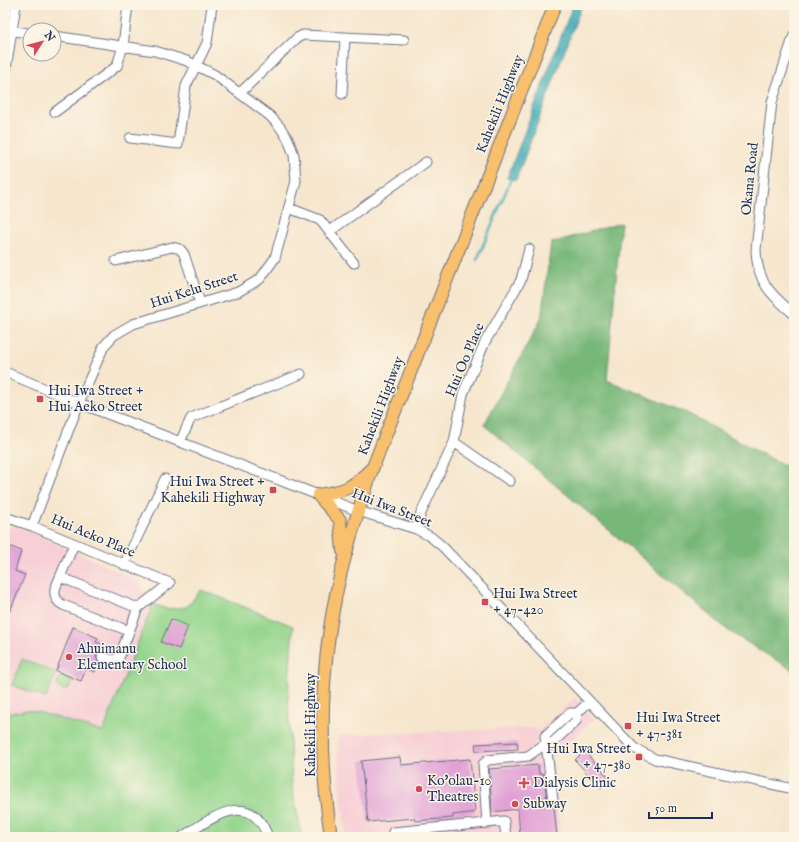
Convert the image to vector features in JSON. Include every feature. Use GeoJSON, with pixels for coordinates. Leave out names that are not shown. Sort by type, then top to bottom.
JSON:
{"type":"FeatureCollection","features":[{"type":"Feature","properties":{"kind":"main road","name":"Kahekili Highway"},"geometry":{"type":"LineString","coordinates":[[332,837],[324,770],[324,689],[330,630],[344,562],[358,511],[373,467],[555,5]]}},
{"type":"Feature","properties":{"kind":"main road"},"geometry":{"type":"LineString","coordinates":[[344,562],[340,520],[318,495],[347,489],[373,467]]}},
{"type":"Feature","properties":{"kind":"street"},"geometry":{"type":"LineString","coordinates":[[5,75],[9,30],[16,5]]}},
{"type":"Feature","properties":{"kind":"street"},"geometry":{"type":"LineString","coordinates":[[55,112],[114,69],[119,63],[123,46],[128,5]]}},
{"type":"Feature","properties":{"kind":"street"},"geometry":{"type":"LineString","coordinates":[[130,138],[178,144],[186,86],[207,43],[212,5]]}},
{"type":"Feature","properties":{"kind":"street"},"geometry":{"type":"LineString","coordinates":[[9,30],[22,32]]}},
{"type":"Feature","properties":{"kind":"street"},"geometry":{"type":"LineString","coordinates":[[240,93],[300,36],[306,35],[404,40]]}},
{"type":"Feature","properties":{"kind":"street","name":"Okana Road"},"geometry":{"type":"LineString","coordinates":[[794,35],[772,102],[756,250],[760,273],[766,288],[777,301],[794,314]]}},
{"type":"Feature","properties":{"kind":"street","name":"Hui Kelu Street"},"geometry":{"type":"LineString","coordinates":[[32,526],[100,352],[114,335],[132,324],[246,288],[265,273],[276,254],[296,181],[296,164],[292,147],[285,133],[276,121],[215,75],[197,65],[166,53],[62,37]]}},
{"type":"Feature","properties":{"kind":"street"},"geometry":{"type":"LineString","coordinates":[[342,94],[345,37]]}},
{"type":"Feature","properties":{"kind":"street"},"geometry":{"type":"LineString","coordinates":[[330,231],[426,162]]}},
{"type":"Feature","properties":{"kind":"street"},"geometry":{"type":"LineString","coordinates":[[289,208],[318,218],[330,231],[354,263]]}},
{"type":"Feature","properties":{"kind":"street"},"geometry":{"type":"LineString","coordinates":[[116,261],[172,247],[177,248],[184,254],[200,303]]}},
{"type":"Feature","properties":{"kind":"street","name":"Hui Oo Place"},"geometry":{"type":"LineString","coordinates":[[416,529],[421,513],[454,442],[464,394],[485,342],[521,280],[529,249]]}},
{"type":"Feature","properties":{"kind":"street","name":"Hui Iwa Street"},"geometry":{"type":"LineString","coordinates":[[5,372],[79,403],[358,511],[416,529],[431,537],[443,547],[627,743],[647,756],[794,789]]}},
{"type":"Feature","properties":{"kind":"street"},"geometry":{"type":"LineString","coordinates":[[180,442],[191,418],[301,374]]}},
{"type":"Feature","properties":{"kind":"street"},"geometry":{"type":"LineString","coordinates":[[454,442],[510,481]]}},
{"type":"Feature","properties":{"kind":"street"},"geometry":{"type":"LineString","coordinates":[[124,565],[165,479]]}},
{"type":"Feature","properties":{"kind":"street","name":"Hui Aeko Place"},"geometry":{"type":"LineString","coordinates":[[5,517],[32,526],[170,583],[138,608]]}},
{"type":"Feature","properties":{"kind":"street"},"geometry":{"type":"LineString","coordinates":[[74,544],[54,592],[56,598],[60,604],[129,631]]}},
{"type":"Feature","properties":{"kind":"street"},"geometry":{"type":"LineString","coordinates":[[60,576],[138,608],[117,659],[113,660],[102,657]]}},
{"type":"Feature","properties":{"kind":"street"},"geometry":{"type":"LineString","coordinates":[[487,823],[483,764],[488,760],[528,756],[545,744],[551,744],[576,721],[578,713],[589,702]]}},
{"type":"Feature","properties":{"kind":"street"},"geometry":{"type":"LineString","coordinates":[[545,744],[553,800]]}},
{"type":"Feature","properties":{"kind":"street"},"geometry":{"type":"LineString","coordinates":[[182,837],[219,814],[235,810],[246,812],[257,819],[268,837]]}},
{"type":"Feature","properties":{"kind":"street"},"geometry":{"type":"LineString","coordinates":[[394,837],[393,832],[504,821],[506,837]]}},
{"type":"Feature","properties":{"kind":"shaded area","name":"Ahuimanu Elementary School"},"geometry":{"type":"Polygon","coordinates":[[[5,524],[30,531],[137,580],[153,604],[103,733],[42,713],[28,710],[5,714],[5,524]]]}},
{"type":"Feature","properties":{"kind":"shaded area"},"geometry":{"type":"Polygon","coordinates":[[[575,698],[594,719],[552,758],[561,837],[346,837],[339,776],[338,735],[526,728],[532,728],[538,731],[575,698]]]}},
{"type":"Feature","properties":{"kind":"green space"},"geometry":{"type":"Polygon","coordinates":[[[621,223],[607,380],[687,413],[783,465],[794,467],[794,671],[730,632],[484,425],[541,319],[551,243],[621,223]]]}},
{"type":"Feature","properties":{"kind":"green space"},"geometry":{"type":"Polygon","coordinates":[[[201,590],[293,626],[288,696],[292,786],[302,837],[5,837],[5,714],[28,710],[103,732],[153,604],[167,609],[187,607],[201,590]]]}},
{"type":"Feature","properties":{"kind":"green space"},"geometry":{"type":"Polygon","coordinates":[[[22,659],[56,673],[46,698],[12,685],[22,659]]]}},
{"type":"Feature","properties":{"kind":"green space"},"geometry":{"type":"Polygon","coordinates":[[[64,676],[69,678],[71,683],[69,688],[64,690],[59,688],[57,683],[59,678],[64,676]]]}},
{"type":"Feature","properties":{"kind":"water"},"geometry":{"type":"Polygon","coordinates":[[[573,5],[582,5],[516,180],[507,178],[573,5]]]}},
{"type":"Feature","properties":{"kind":"building"},"geometry":{"type":"Polygon","coordinates":[[[5,544],[21,551],[15,571],[25,575],[10,611],[5,609],[5,544]]]}},
{"type":"Feature","properties":{"kind":"building"},"geometry":{"type":"Polygon","coordinates":[[[171,619],[188,626],[179,649],[161,642],[171,619]]]}},
{"type":"Feature","properties":{"kind":"building"},"geometry":{"type":"Polygon","coordinates":[[[73,627],[98,638],[96,642],[105,646],[103,651],[96,655],[98,662],[95,672],[86,669],[81,681],[56,671],[73,627]]]}},
{"type":"Feature","properties":{"kind":"building"},"geometry":{"type":"Polygon","coordinates":[[[517,742],[518,749],[476,751],[475,744],[517,742]]]}},
{"type":"Feature","properties":{"kind":"building"},"geometry":{"type":"Polygon","coordinates":[[[584,751],[610,779],[601,788],[575,760],[584,751]]]}},
{"type":"Feature","properties":{"kind":"building","name":"Ko'olau-10 Theatres"},"geometry":{"type":"Polygon","coordinates":[[[400,757],[401,765],[470,759],[475,812],[453,815],[453,818],[415,821],[414,818],[368,822],[361,761],[400,757]]]}},
{"type":"Feature","properties":{"kind":"building"},"geometry":{"type":"Polygon","coordinates":[[[538,765],[539,774],[544,774],[547,801],[550,805],[554,806],[557,837],[520,837],[518,809],[492,812],[489,769],[538,765]]]}},
{"type":"Feature","properties":{"kind":"waterway"},"geometry":{"type":"LineString","coordinates":[[477,260],[512,177]]}},
{"type":"Feature","properties":{"kind":"place","name":"Hui Iwa Street + Hui Aeko Street"},"geometry":{"type":"Point","coordinates":[40,399]}},
{"type":"Feature","properties":{"kind":"place","name":"Hui Iwa Street + Kahekili Highway"},"geometry":{"type":"Point","coordinates":[273,490]}},
{"type":"Feature","properties":{"kind":"place","name":"Hui Iwa Street + 47-420"},"geometry":{"type":"Point","coordinates":[485,602]}},
{"type":"Feature","properties":{"kind":"place","name":"Ahuimanu Elementary School"},"geometry":{"type":"Point","coordinates":[69,657]}},
{"type":"Feature","properties":{"kind":"place","name":"Hui Iwa Street + 47-381"},"geometry":{"type":"Point","coordinates":[628,726]}},
{"type":"Feature","properties":{"kind":"place","name":"Hui Iwa Street + 47-380"},"geometry":{"type":"Point","coordinates":[639,757]}},
{"type":"Feature","properties":{"kind":"place","name":"Dialysis Clinic"},"geometry":{"type":"Point","coordinates":[524,783]}},
{"type":"Feature","properties":{"kind":"place","name":"Ko'olau-10 Theatres"},"geometry":{"type":"Point","coordinates":[419,789]}},
{"type":"Feature","properties":{"kind":"place","name":"Subway"},"geometry":{"type":"Point","coordinates":[515,804]}}]}
